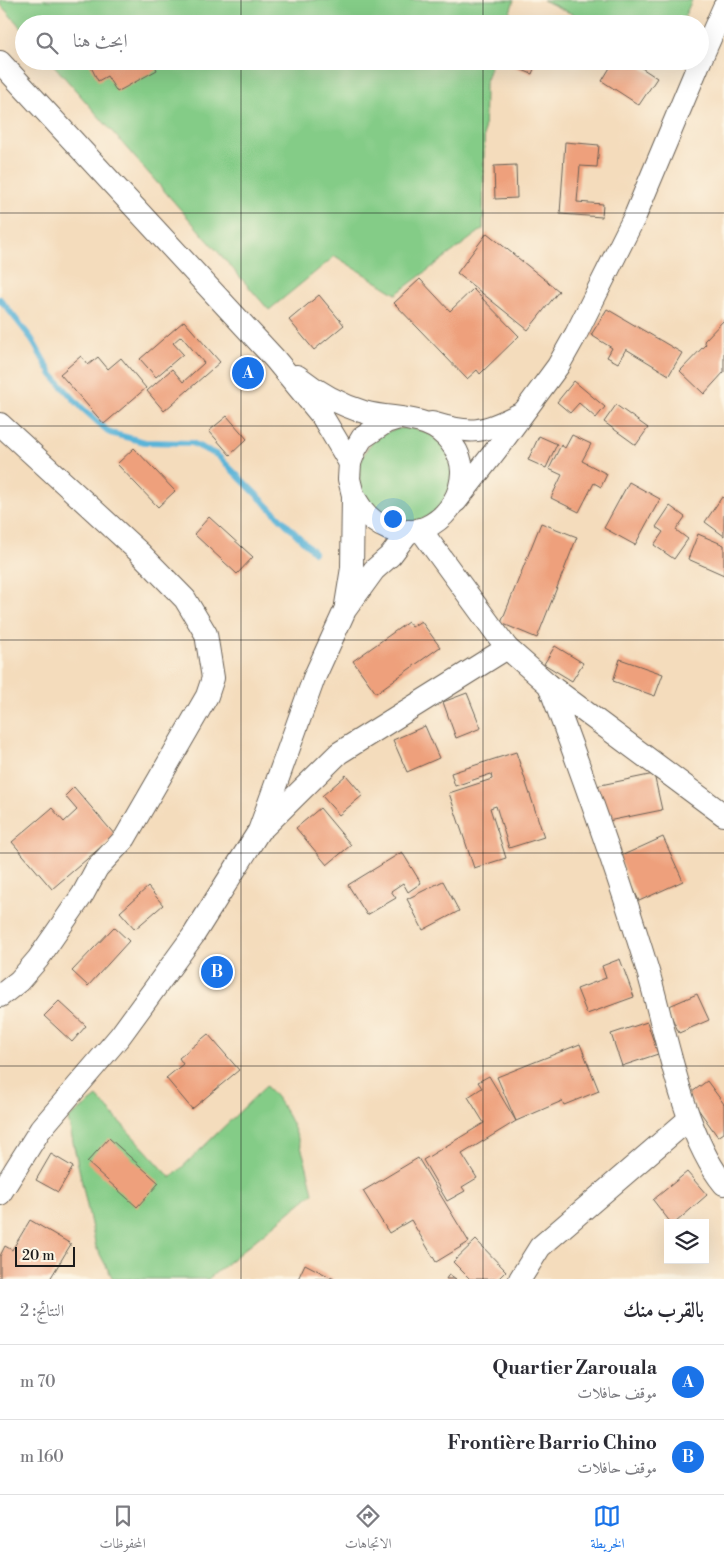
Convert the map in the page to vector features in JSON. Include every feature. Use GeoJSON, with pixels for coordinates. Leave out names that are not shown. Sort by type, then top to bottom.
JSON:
{"type":"FeatureCollection","features":[{"type":"Feature","properties":{"kind":"street"},"geometry":{"type":"LineString","coordinates":[[709,41],[724,7]]}},
{"type":"Feature","properties":{"kind":"street"},"geometry":{"type":"LineString","coordinates":[[0,62],[274,358],[322,416],[350,463]]}},
{"type":"Feature","properties":{"kind":"street"},"geometry":{"type":"LineString","coordinates":[[353,495],[362,510],[375,522],[391,529],[415,530],[435,523],[447,514],[558,366],[607,276],[635,216],[696,70]]}},
{"type":"Feature","properties":{"kind":"street"},"geometry":{"type":"LineString","coordinates":[[274,358],[307,383],[333,398],[364,412],[408,419],[459,431],[481,431],[500,425],[524,412]]}},
{"type":"Feature","properties":{"kind":"street"},"geometry":{"type":"LineString","coordinates":[[345,610],[352,568],[353,495],[349,479],[350,463],[362,438],[379,425],[408,419],[433,425],[447,436],[457,450],[462,467],[461,485],[456,501]]}},
{"type":"Feature","properties":{"kind":"street"},"geometry":{"type":"LineString","coordinates":[[0,424],[138,552],[185,599],[206,634],[213,678],[208,696],[125,838],[97,868],[83,894],[38,959],[19,981],[0,996]]}},
{"type":"Feature","properties":{"kind":"street"},"geometry":{"type":"LineString","coordinates":[[0,1194],[40,1130],[120,1036],[193,936],[259,831],[314,678],[345,610],[374,570],[415,530]]}},
{"type":"Feature","properties":{"kind":"street"},"geometry":{"type":"LineString","coordinates":[[415,530],[507,648],[549,685],[724,815]]}},
{"type":"Feature","properties":{"kind":"street"},"geometry":{"type":"LineString","coordinates":[[259,831],[339,753],[507,648]]}},
{"type":"Feature","properties":{"kind":"street"},"geometry":{"type":"LineString","coordinates":[[549,685],[588,790],[649,974],[689,1119],[712,1170],[724,1184]]}},
{"type":"Feature","properties":{"kind":"street"},"geometry":{"type":"LineString","coordinates":[[520,1279],[540,1247],[689,1119]]}},
{"type":"Feature","properties":{"kind":"green space"},"geometry":{"type":"Polygon","coordinates":[[[0,0],[514,0],[509,15],[15,15],[15,21],[0,4],[0,0]]]}},
{"type":"Feature","properties":{"kind":"green space"},"geometry":{"type":"Polygon","coordinates":[[[543,0],[692,0],[685,15],[574,15],[543,0]]]}},
{"type":"Feature","properties":{"kind":"green space"},"geometry":{"type":"Polygon","coordinates":[[[58,70],[489,70],[485,83],[483,229],[396,294],[335,256],[269,310],[58,70]]]}},
{"type":"Feature","properties":{"kind":"green space"},"geometry":{"type":"Polygon","coordinates":[[[406,428],[424,432],[439,442],[449,457],[453,475],[449,493],[439,508],[424,518],[406,522],[388,518],[373,508],[363,493],[359,475],[363,457],[373,442],[388,432],[406,428]]]}},
{"type":"Feature","properties":{"kind":"green space"},"geometry":{"type":"Polygon","coordinates":[[[266,1086],[276,1097],[291,1122],[302,1150],[313,1193],[208,1279],[113,1279],[96,1247],[68,1119],[97,1097],[171,1178],[266,1086]]]}},
{"type":"Feature","properties":{"kind":"building"},"geometry":{"type":"Polygon","coordinates":[[[92,70],[157,70],[117,92],[107,76],[98,81],[92,70]]]}},
{"type":"Feature","properties":{"kind":"building"},"geometry":{"type":"Polygon","coordinates":[[[522,70],[534,70],[532,74],[522,70]]]}},
{"type":"Feature","properties":{"kind":"building"},"geometry":{"type":"Polygon","coordinates":[[[609,70],[645,70],[657,78],[639,105],[602,81],[609,70]]]}},
{"type":"Feature","properties":{"kind":"building"},"geometry":{"type":"Polygon","coordinates":[[[565,142],[599,145],[597,167],[580,166],[577,202],[603,204],[602,217],[560,214],[565,142]]]}},
{"type":"Feature","properties":{"kind":"building"},"geometry":{"type":"Polygon","coordinates":[[[516,165],[517,198],[495,199],[494,166],[516,165]]]}},
{"type":"Feature","properties":{"kind":"building"},"geometry":{"type":"Polygon","coordinates":[[[487,233],[559,291],[528,330],[457,273],[487,233]]]}},
{"type":"Feature","properties":{"kind":"building"},"geometry":{"type":"Polygon","coordinates":[[[420,279],[450,311],[473,289],[519,336],[480,374],[477,370],[467,379],[394,303],[420,279]]]}},
{"type":"Feature","properties":{"kind":"building"},"geometry":{"type":"Polygon","coordinates":[[[319,295],[344,325],[314,350],[289,320],[319,295]]]}},
{"type":"Feature","properties":{"kind":"building"},"geometry":{"type":"Polygon","coordinates":[[[607,309],[682,353],[669,375],[626,349],[618,363],[607,357],[612,348],[591,335],[607,309]]]}},
{"type":"Feature","properties":{"kind":"building"},"geometry":{"type":"Polygon","coordinates":[[[724,320],[724,372],[704,394],[680,371],[706,344],[704,341],[724,320]]]}},
{"type":"Feature","properties":{"kind":"building"},"geometry":{"type":"Polygon","coordinates":[[[184,321],[220,362],[164,411],[147,391],[172,369],[183,382],[204,363],[181,336],[173,343],[183,354],[156,377],[140,359],[184,321]]]}},
{"type":"Feature","properties":{"kind":"building"},"geometry":{"type":"Polygon","coordinates":[[[81,356],[88,365],[98,357],[108,369],[121,358],[146,388],[104,424],[60,374],[81,356]]]}},
{"type":"Feature","properties":{"kind":"building"},"geometry":{"type":"Polygon","coordinates":[[[574,381],[605,407],[596,418],[579,403],[570,413],[557,402],[574,381]]]}},
{"type":"Feature","properties":{"kind":"building"},"geometry":{"type":"Polygon","coordinates":[[[616,405],[648,428],[636,445],[604,422],[616,405]]]}},
{"type":"Feature","properties":{"kind":"building"},"geometry":{"type":"Polygon","coordinates":[[[227,416],[247,439],[230,455],[209,431],[227,416]]]}},
{"type":"Feature","properties":{"kind":"building"},"geometry":{"type":"Polygon","coordinates":[[[572,435],[591,444],[582,461],[607,474],[601,487],[594,483],[579,512],[551,498],[562,475],[549,469],[561,445],[565,448],[572,435]]]}},
{"type":"Feature","properties":{"kind":"building"},"geometry":{"type":"Polygon","coordinates":[[[539,436],[557,444],[546,468],[528,460],[539,436]]]}},
{"type":"Feature","properties":{"kind":"building"},"geometry":{"type":"Polygon","coordinates":[[[134,448],[175,491],[158,507],[117,464],[134,448]]]}},
{"type":"Feature","properties":{"kind":"building"},"geometry":{"type":"Polygon","coordinates":[[[629,482],[660,499],[635,545],[604,528],[629,482]]]}},
{"type":"Feature","properties":{"kind":"building"},"geometry":{"type":"Polygon","coordinates":[[[722,497],[724,498],[724,536],[705,522],[722,497]]]}},
{"type":"Feature","properties":{"kind":"building"},"geometry":{"type":"Polygon","coordinates":[[[670,506],[685,517],[676,530],[688,539],[674,559],[654,545],[663,532],[656,527],[670,506]]]}},
{"type":"Feature","properties":{"kind":"building"},"geometry":{"type":"Polygon","coordinates":[[[209,517],[253,557],[237,574],[194,534],[209,517]]]}},
{"type":"Feature","properties":{"kind":"building"},"geometry":{"type":"Polygon","coordinates":[[[541,523],[577,537],[537,638],[501,623],[541,523]]]}},
{"type":"Feature","properties":{"kind":"building"},"geometry":{"type":"Polygon","coordinates":[[[698,534],[724,545],[724,575],[688,559],[698,534]]]}},
{"type":"Feature","properties":{"kind":"building"},"geometry":{"type":"Polygon","coordinates":[[[421,621],[440,647],[376,693],[353,661],[408,622],[412,627],[421,621]]]}},
{"type":"Feature","properties":{"kind":"building"},"geometry":{"type":"Polygon","coordinates":[[[555,646],[583,663],[572,681],[544,664],[555,646]]]}},
{"type":"Feature","properties":{"kind":"building"},"geometry":{"type":"Polygon","coordinates":[[[620,659],[663,674],[655,696],[613,681],[620,659]]]}},
{"type":"Feature","properties":{"kind":"building"},"geometry":{"type":"Polygon","coordinates":[[[467,693],[481,728],[456,738],[443,702],[467,693]]]}},
{"type":"Feature","properties":{"kind":"building"},"geometry":{"type":"Polygon","coordinates":[[[425,726],[439,758],[407,772],[393,740],[425,726]]]}},
{"type":"Feature","properties":{"kind":"building"},"geometry":{"type":"Polygon","coordinates":[[[516,752],[544,837],[509,848],[496,806],[490,808],[506,858],[474,868],[449,793],[492,779],[491,774],[455,786],[451,773],[516,752]]]}},
{"type":"Feature","properties":{"kind":"building"},"geometry":{"type":"Polygon","coordinates":[[[654,774],[662,810],[603,822],[596,786],[654,774]]]}},
{"type":"Feature","properties":{"kind":"building"},"geometry":{"type":"Polygon","coordinates":[[[346,775],[363,795],[339,815],[322,796],[346,775]]]}},
{"type":"Feature","properties":{"kind":"building"},"geometry":{"type":"Polygon","coordinates":[[[74,787],[115,835],[52,889],[12,842],[52,808],[64,822],[77,810],[65,796],[74,787]]]}},
{"type":"Feature","properties":{"kind":"building"},"geometry":{"type":"Polygon","coordinates":[[[320,808],[351,845],[327,865],[296,828],[320,808]]]}},
{"type":"Feature","properties":{"kind":"building"},"geometry":{"type":"Polygon","coordinates":[[[663,837],[683,881],[639,901],[619,857],[663,837]]]}},
{"type":"Feature","properties":{"kind":"building"},"geometry":{"type":"Polygon","coordinates":[[[402,852],[421,883],[408,892],[403,883],[391,891],[396,898],[367,915],[348,885],[402,852]]]}},
{"type":"Feature","properties":{"kind":"building"},"geometry":{"type":"Polygon","coordinates":[[[443,881],[459,911],[423,930],[407,899],[443,881]]]}},
{"type":"Feature","properties":{"kind":"building"},"geometry":{"type":"Polygon","coordinates":[[[148,887],[163,905],[135,929],[120,912],[148,887]]]}},
{"type":"Feature","properties":{"kind":"building"},"geometry":{"type":"Polygon","coordinates":[[[114,927],[129,941],[88,986],[72,971],[114,927]]]}},
{"type":"Feature","properties":{"kind":"building"},"geometry":{"type":"Polygon","coordinates":[[[620,959],[634,997],[587,1014],[577,989],[606,978],[602,966],[620,959]]]}},
{"type":"Feature","properties":{"kind":"building"},"geometry":{"type":"Polygon","coordinates":[[[697,994],[709,1020],[679,1033],[667,1007],[697,994]]]}},
{"type":"Feature","properties":{"kind":"building"},"geometry":{"type":"Polygon","coordinates":[[[59,1001],[86,1026],[72,1042],[44,1016],[59,1001]]]}},
{"type":"Feature","properties":{"kind":"building"},"geometry":{"type":"Polygon","coordinates":[[[647,1022],[658,1054],[622,1066],[611,1034],[647,1022]]]}},
{"type":"Feature","properties":{"kind":"building"},"geometry":{"type":"Polygon","coordinates":[[[208,1034],[239,1070],[192,1109],[166,1078],[183,1064],[179,1058],[208,1034]]]}},
{"type":"Feature","properties":{"kind":"building"},"geometry":{"type":"Polygon","coordinates":[[[580,1044],[599,1091],[564,1105],[562,1101],[516,1121],[497,1077],[580,1044]]]}},
{"type":"Feature","properties":{"kind":"building"},"geometry":{"type":"Polygon","coordinates":[[[489,1076],[516,1121],[462,1154],[477,1178],[462,1187],[465,1191],[447,1201],[423,1160],[484,1123],[468,1097],[482,1088],[478,1082],[489,1076]]]}},
{"type":"Feature","properties":{"kind":"building"},"geometry":{"type":"Polygon","coordinates":[[[707,1081],[724,1104],[724,1133],[718,1137],[688,1095],[707,1081]]]}},
{"type":"Feature","properties":{"kind":"building"},"geometry":{"type":"Polygon","coordinates":[[[109,1138],[159,1183],[137,1207],[87,1162],[109,1138]]]}},
{"type":"Feature","properties":{"kind":"building"},"geometry":{"type":"Polygon","coordinates":[[[51,1154],[73,1167],[58,1192],[36,1180],[51,1154]]]}},
{"type":"Feature","properties":{"kind":"building"},"geometry":{"type":"Polygon","coordinates":[[[418,1158],[469,1242],[436,1262],[411,1220],[389,1233],[363,1191],[418,1158]]]}},
{"type":"Feature","properties":{"kind":"building"},"geometry":{"type":"Polygon","coordinates":[[[687,1172],[707,1195],[680,1219],[668,1219],[653,1200],[687,1172]]]}},
{"type":"Feature","properties":{"kind":"building"},"geometry":{"type":"Polygon","coordinates":[[[30,1220],[71,1244],[50,1279],[0,1279],[0,1256],[5,1246],[12,1250],[30,1220]]]}},
{"type":"Feature","properties":{"kind":"building"},"geometry":{"type":"Polygon","coordinates":[[[476,1240],[506,1271],[498,1279],[470,1279],[453,1262],[476,1240]]]}},
{"type":"Feature","properties":{"kind":"building"},"geometry":{"type":"Polygon","coordinates":[[[305,1264],[334,1279],[298,1279],[305,1264]]]}},
{"type":"Feature","properties":{"kind":"building"},"geometry":{"type":"Polygon","coordinates":[[[449,1274],[456,1279],[446,1279],[449,1274]]]}},
{"type":"Feature","properties":{"kind":"waterway"},"geometry":{"type":"LineString","coordinates":[[0,299],[31,338],[52,375],[82,408],[110,433],[145,442],[192,443],[217,455],[314,552]]}},
{"type":"Feature","properties":{"kind":"place","name":"Quartier Zarouala"},"geometry":{"type":"Point","coordinates":[248,373]}},
{"type":"Feature","properties":{"kind":"place","name":"Frontière Barrio Chino"},"geometry":{"type":"Point","coordinates":[217,972]}}]}
